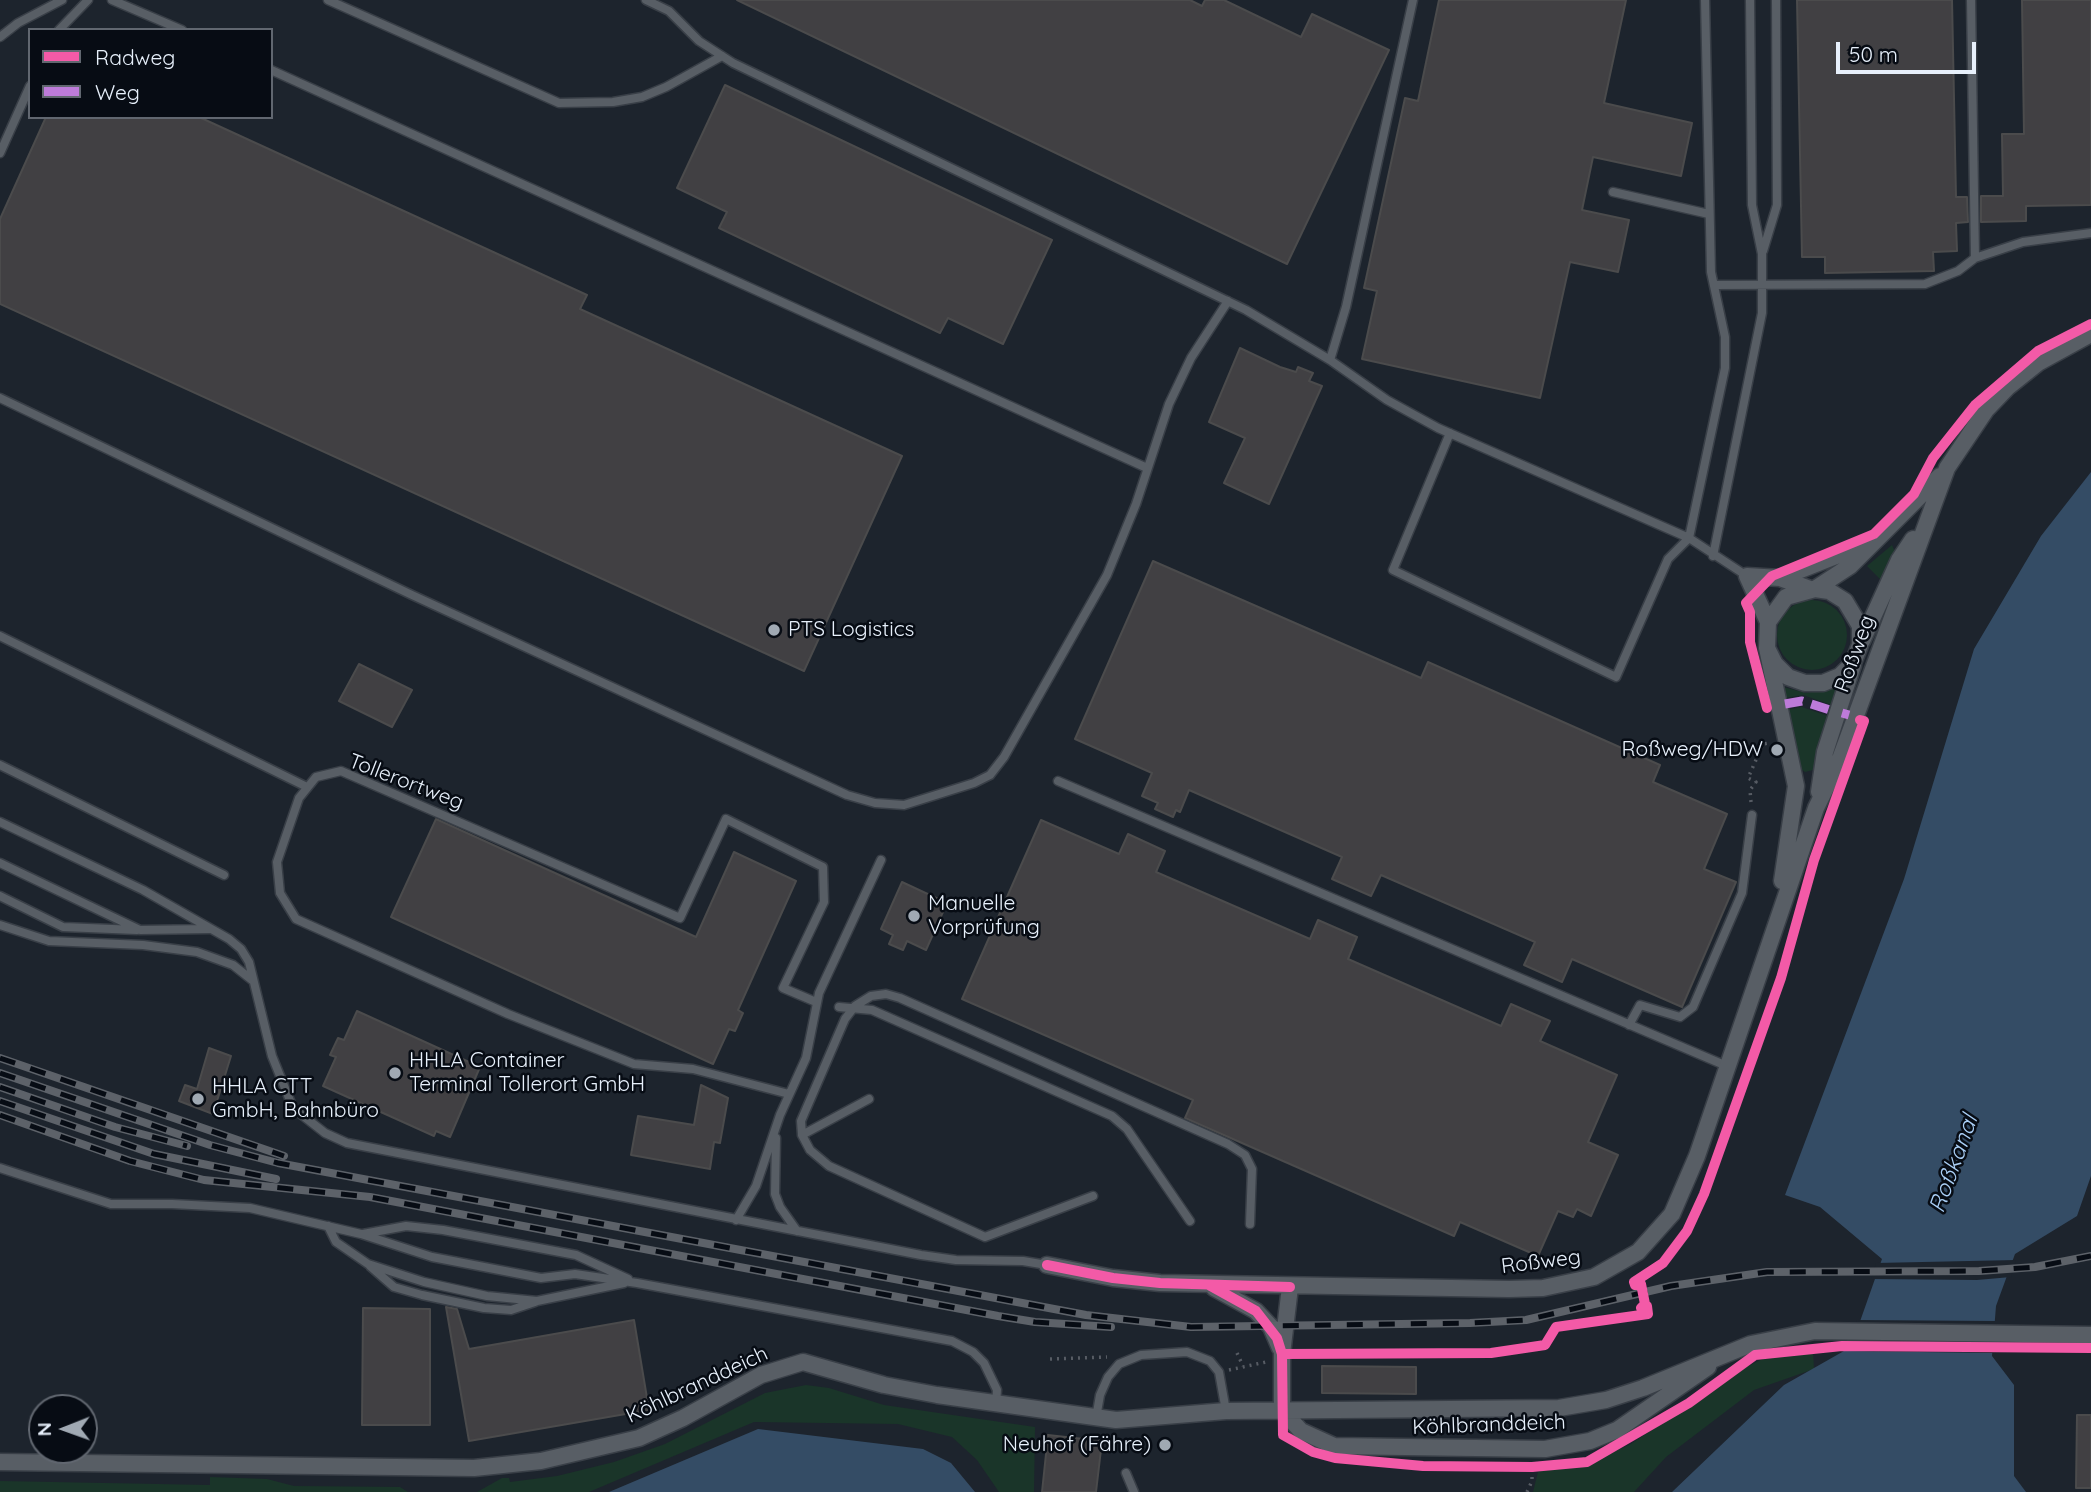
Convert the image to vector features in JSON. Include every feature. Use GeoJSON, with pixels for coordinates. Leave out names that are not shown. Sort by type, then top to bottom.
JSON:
{"type":"FeatureCollection","features":[{"type":"Feature","properties":{"kind":"street","name":"Roßweg"},"geometry":{"type":"LineString","coordinates":[[1775,923],[1796,786],[1767,648],[1768,622],[1774,610],[1786,597],[1813,589],[1850,566],[1879,540],[1947,468],[1986,410],[2008,387],[2038,363],[2091,334]]}},
{"type":"Feature","properties":{"kind":"street","name":"Roßweg"},"geometry":{"type":"LineString","coordinates":[[1047,1265],[1114,1278],[1209,1285],[1509,1289],[1564,1284],[1605,1273],[1638,1252],[1672,1214],[1697,1156],[1816,808],[1840,759],[1947,468]]}},
{"type":"Feature","properties":{"kind":"street","name":"Roßweg"},"geometry":{"type":"LineString","coordinates":[[1816,808],[1825,752],[1858,652],[1899,560],[1930,513]]}},
{"type":"Feature","properties":{"kind":"street","name":"Roßweg"},"geometry":{"type":"LineString","coordinates":[[1780,578],[1879,540]]}},
{"type":"Feature","properties":{"kind":"street","name":"Roßweg"},"geometry":{"type":"LineString","coordinates":[[1767,648],[1772,660],[1784,674],[1810,684],[1828,681],[1840,676],[1858,652],[1860,626],[1852,609],[1838,596],[1780,578],[1747,576],[1768,622]]}},
{"type":"Feature","properties":{"kind":"street"},"geometry":{"type":"LineString","coordinates":[[1209,1285],[1237,1298],[1256,1311],[1270,1327],[1282,1357]]}},
{"type":"Feature","properties":{"kind":"street"},"geometry":{"type":"LineString","coordinates":[[1282,1410],[1282,1357],[1290,1287]]}},
{"type":"Feature","properties":{"kind":"street","name":"Köhlbranddeich"},"geometry":{"type":"LineString","coordinates":[[0,1462],[474,1468],[541,1461],[639,1438],[683,1418],[761,1375],[803,1362],[884,1385],[996,1404],[1096,1418],[1151,1419],[1226,1411],[1559,1408],[1606,1400],[1643,1388],[1727,1353],[1782,1335],[1842,1331],[2091,1335]]}},
{"type":"Feature","properties":{"kind":"street","name":"Köhlbranddeich"},"geometry":{"type":"LineString","coordinates":[[1282,1410],[1301,1431],[1334,1446],[1545,1449],[1590,1441],[1616,1430],[1727,1353]]}},
{"type":"Feature","properties":{"kind":"lane"},"geometry":{"type":"LineString","coordinates":[[0,37],[18,23],[62,0]]}},
{"type":"Feature","properties":{"kind":"lane"},"geometry":{"type":"LineString","coordinates":[[61,28],[87,0]]}},
{"type":"Feature","properties":{"kind":"lane"},"geometry":{"type":"LineString","coordinates":[[112,0],[177,28]]}},
{"type":"Feature","properties":{"kind":"lane"},"geometry":{"type":"LineString","coordinates":[[328,0],[559,103],[613,102],[642,97],[722,56]]}},
{"type":"Feature","properties":{"kind":"lane"},"geometry":{"type":"LineString","coordinates":[[646,0],[669,11],[699,41],[722,56],[1228,302],[1330,360],[1387,400],[1450,433],[1689,538],[1747,576]]}},
{"type":"Feature","properties":{"kind":"lane"},"geometry":{"type":"LineString","coordinates":[[1330,360],[1346,307],[1413,0]]}},
{"type":"Feature","properties":{"kind":"lane"},"geometry":{"type":"LineString","coordinates":[[1450,433],[1393,569],[1616,677],[1668,559],[1689,538],[1725,368],[1725,337],[1714,285],[1709,214],[1705,0]]}},
{"type":"Feature","properties":{"kind":"lane"},"geometry":{"type":"LineString","coordinates":[[1713,556],[1762,313],[1762,254],[1752,205],[1750,0]]}},
{"type":"Feature","properties":{"kind":"lane"},"geometry":{"type":"LineString","coordinates":[[1762,254],[1777,205],[1776,0]]}},
{"type":"Feature","properties":{"kind":"lane"},"geometry":{"type":"LineString","coordinates":[[1970,0],[1975,258]]}},
{"type":"Feature","properties":{"kind":"lane"},"geometry":{"type":"LineString","coordinates":[[273,71],[1147,468]]}},
{"type":"Feature","properties":{"kind":"lane"},"geometry":{"type":"LineString","coordinates":[[0,153],[28,90]]}},
{"type":"Feature","properties":{"kind":"lane"},"geometry":{"type":"LineString","coordinates":[[1613,192],[1709,214]]}},
{"type":"Feature","properties":{"kind":"lane"},"geometry":{"type":"LineString","coordinates":[[1714,285],[1925,284],[1958,271],[1975,258],[2023,242],[2091,233]]}},
{"type":"Feature","properties":{"kind":"lane"},"geometry":{"type":"LineString","coordinates":[[0,398],[412,595],[847,794],[867,802],[892,805],[955,791],[983,779],[999,764],[1107,575],[1136,504],[1179,381],[1205,334],[1228,302]]}},
{"type":"Feature","properties":{"kind":"lane"},"geometry":{"type":"LineString","coordinates":[[0,636],[307,787],[299,798],[277,862],[280,893],[296,919],[508,1014],[634,1064],[692,1069],[789,1094]]}},
{"type":"Feature","properties":{"kind":"lane"},"geometry":{"type":"LineString","coordinates":[[0,765],[224,875]]}},
{"type":"Feature","properties":{"kind":"lane","name":"Tollerortweg"},"geometry":{"type":"LineString","coordinates":[[307,787],[316,777],[341,771],[680,918],[726,818],[823,867],[824,902],[783,988],[816,1002]]}},
{"type":"Feature","properties":{"kind":"lane"},"geometry":{"type":"LineString","coordinates":[[1058,781],[1729,1067]]}},
{"type":"Feature","properties":{"kind":"lane"},"geometry":{"type":"LineString","coordinates":[[1629,1025],[1640,1005],[1680,1017],[1693,1007],[1742,893],[1752,815]]}},
{"type":"Feature","properties":{"kind":"lane"},"geometry":{"type":"LineString","coordinates":[[0,822],[143,890],[212,929],[241,949],[249,962],[284,1090],[293,1108],[325,1133],[348,1143],[390,1154],[956,1261],[1023,1261],[1047,1265]]}},
{"type":"Feature","properties":{"kind":"lane"},"geometry":{"type":"LineString","coordinates":[[736,1220],[756,1186],[789,1094],[808,1052],[816,1002],[881,860]]}},
{"type":"Feature","properties":{"kind":"lane"},"geometry":{"type":"LineString","coordinates":[[0,863],[140,930]]}},
{"type":"Feature","properties":{"kind":"lane"},"geometry":{"type":"LineString","coordinates":[[0,896],[63,927],[212,929]]}},
{"type":"Feature","properties":{"kind":"lane"},"geometry":{"type":"LineString","coordinates":[[0,925],[61,943],[143,945],[197,952],[233,965],[252,980]]}},
{"type":"Feature","properties":{"kind":"lane"},"geometry":{"type":"LineString","coordinates":[[1093,1196],[985,1237],[829,1166],[810,1150],[802,1135],[802,1121],[845,1019],[855,1006],[870,996],[886,994],[1228,1144],[1245,1155],[1252,1168],[1250,1224]]}},
{"type":"Feature","properties":{"kind":"lane"},"geometry":{"type":"LineString","coordinates":[[839,1007],[855,1006],[872,1010],[1112,1116],[1127,1129],[1190,1221]]}},
{"type":"Feature","properties":{"kind":"lane"},"geometry":{"type":"LineString","coordinates":[[802,1135],[869,1099]]}},
{"type":"Feature","properties":{"kind":"lane"},"geometry":{"type":"LineString","coordinates":[[776,1131],[775,1194],[780,1207],[797,1231]]}},
{"type":"Feature","properties":{"kind":"lane"},"geometry":{"type":"LineString","coordinates":[[0,1168],[111,1204],[250,1208],[361,1234],[432,1257],[541,1278],[575,1274],[637,1283],[953,1341],[973,1352],[984,1363],[997,1390],[996,1404]]}},
{"type":"Feature","properties":{"kind":"lane"},"geometry":{"type":"LineString","coordinates":[[328,1226],[337,1242],[394,1287],[484,1308],[511,1310],[537,1301],[637,1283]]}},
{"type":"Feature","properties":{"kind":"lane"},"geometry":{"type":"LineString","coordinates":[[361,1234],[406,1226],[443,1230],[576,1255],[637,1283]]}},
{"type":"Feature","properties":{"kind":"lane"},"geometry":{"type":"LineString","coordinates":[[368,1264],[424,1282],[487,1296],[537,1301]]}},
{"type":"Feature","properties":{"kind":"lane"},"geometry":{"type":"LineString","coordinates":[[1096,1418],[1100,1395],[1108,1377],[1119,1364],[1141,1355],[1187,1352],[1210,1361],[1219,1372],[1224,1387],[1226,1411]]}},
{"type":"Feature","properties":{"kind":"lane"},"geometry":{"type":"LineString","coordinates":[[1126,1473],[1134,1492]]}},
{"type":"Feature","properties":{"kind":"path"},"geometry":{"type":"LineString","coordinates":[[1752,815],[1750,790],[1756,782],[1748,778],[1763,744],[1775,741]]}},
{"type":"Feature","properties":{"kind":"path"},"geometry":{"type":"LineString","coordinates":[[1237,1353],[1243,1366]]}},
{"type":"Feature","properties":{"kind":"path"},"geometry":{"type":"LineString","coordinates":[[1050,1359],[1141,1355]]}},
{"type":"Feature","properties":{"kind":"path"},"geometry":{"type":"LineString","coordinates":[[1219,1372],[1282,1357]]}},
{"type":"Feature","properties":{"kind":"green space"},"geometry":{"type":"Polygon","coordinates":[[[1892,545],[1895,552],[1882,581],[1867,566],[1892,545]]]}},
{"type":"Feature","properties":{"kind":"green space"},"geometry":{"type":"Polygon","coordinates":[[[1812,600],[1837,610],[1847,635],[1837,660],[1812,670],[1787,660],[1777,635],[1787,610],[1812,600]]]}},
{"type":"Feature","properties":{"kind":"green space"},"geometry":{"type":"Polygon","coordinates":[[[1783,687],[1806,693],[1837,688],[1832,705],[1803,695],[1784,698],[1783,687]]]}},
{"type":"Feature","properties":{"kind":"green space"},"geometry":{"type":"Polygon","coordinates":[[[1802,707],[1828,716],[1813,770],[1805,772],[1801,769],[1786,710],[1802,707]]]}},
{"type":"Feature","properties":{"kind":"green space"},"geometry":{"type":"Polygon","coordinates":[[[1813,1350],[1814,1369],[1754,1390],[1666,1457],[1634,1492],[1533,1492],[1538,1472],[1594,1461],[1631,1444],[1740,1370],[1771,1355],[1813,1350]]]}},
{"type":"Feature","properties":{"kind":"green space"},"geometry":{"type":"Polygon","coordinates":[[[806,1385],[829,1388],[884,1405],[1035,1427],[1034,1492],[999,1492],[977,1460],[952,1437],[898,1424],[754,1422],[589,1492],[477,1492],[502,1478],[509,1478],[510,1482],[557,1476],[614,1462],[665,1444],[765,1393],[806,1385]]]}},
{"type":"Feature","properties":{"kind":"green space"},"geometry":{"type":"Polygon","coordinates":[[[210,1477],[267,1479],[294,1486],[400,1487],[408,1492],[0,1492],[0,1481],[210,1485],[210,1477]]]}},
{"type":"Feature","properties":{"kind":"water","name":"Roßkanal"},"geometry":{"type":"Polygon","coordinates":[[[2091,472],[2091,1176],[2077,1216],[2015,1254],[1996,1306],[1992,1356],[2014,1385],[2014,1476],[2026,1492],[1672,1492],[1784,1385],[1851,1347],[1882,1259],[1820,1207],[1785,1195],[1904,879],[1974,649],[2041,536],[2091,472]]]}},
{"type":"Feature","properties":{"kind":"water"},"geometry":{"type":"Polygon","coordinates":[[[758,1429],[923,1449],[951,1463],[975,1492],[609,1492],[758,1429]]]}},
{"type":"Feature","properties":{"kind":"pier"},"geometry":{"type":"Polygon","coordinates":[[[2016,1260],[2011,1277],[1977,1280],[1871,1279],[1876,1263],[2016,1260]]]}},
{"type":"Feature","properties":{"kind":"pier"},"geometry":{"type":"Polygon","coordinates":[[[1857,1320],[1996,1321],[1996,1353],[1842,1351],[1848,1345],[1857,1320]]]}},
{"type":"Feature","properties":{"kind":"building"},"geometry":{"type":"Polygon","coordinates":[[[737,0],[1190,0],[1202,6],[1205,0],[1224,0],[1301,37],[1312,14],[1389,50],[1287,264],[737,0]]]}},
{"type":"Feature","properties":{"kind":"building"},"geometry":{"type":"Polygon","coordinates":[[[1439,0],[1626,0],[1604,103],[1692,123],[1681,176],[1593,157],[1582,210],[1629,220],[1618,272],[1570,262],[1540,398],[1362,359],[1377,291],[1364,288],[1405,98],[1418,101],[1439,0]]]}},
{"type":"Feature","properties":{"kind":"building"},"geometry":{"type":"Polygon","coordinates":[[[1797,0],[1952,0],[1956,197],[1967,197],[1968,222],[1956,223],[1957,251],[1933,252],[1934,271],[1825,273],[1825,257],[1802,257],[1797,0]]]}},
{"type":"Feature","properties":{"kind":"building"},"geometry":{"type":"Polygon","coordinates":[[[2022,0],[2091,0],[2091,205],[2026,206],[2026,221],[1981,222],[1981,196],[2003,196],[2002,134],[2024,134],[2022,0]]]}},
{"type":"Feature","properties":{"kind":"building"},"geometry":{"type":"Polygon","coordinates":[[[725,85],[1052,240],[1003,344],[948,318],[940,333],[719,228],[727,212],[677,188],[725,85]]]}},
{"type":"Feature","properties":{"kind":"building"},"geometry":{"type":"Polygon","coordinates":[[[45,119],[203,119],[587,295],[580,309],[902,456],[804,671],[0,304],[0,219],[45,119]]]}},
{"type":"Feature","properties":{"kind":"building"},"geometry":{"type":"Polygon","coordinates":[[[1240,348],[1280,367],[1296,372],[1298,367],[1313,373],[1309,381],[1322,386],[1269,504],[1224,483],[1245,438],[1209,422],[1240,348]]]}},
{"type":"Feature","properties":{"kind":"building"},"geometry":{"type":"Polygon","coordinates":[[[1153,561],[1421,678],[1428,662],[1660,765],[1653,782],[1727,814],[1704,869],[1736,882],[1682,1007],[1572,959],[1562,982],[1524,965],[1535,942],[1381,875],[1371,896],[1332,879],[1342,857],[1189,790],[1180,812],[1176,810],[1173,817],[1155,809],[1158,803],[1142,796],[1152,773],[1075,739],[1153,561]]]}},
{"type":"Feature","properties":{"kind":"building"},"geometry":{"type":"Polygon","coordinates":[[[359,664],[412,690],[392,727],[339,701],[359,664]]]}},
{"type":"Feature","properties":{"kind":"building"},"geometry":{"type":"Polygon","coordinates":[[[436,819],[696,937],[734,852],[796,881],[738,1010],[743,1013],[735,1031],[729,1029],[713,1064],[391,917],[436,819]]]}},
{"type":"Feature","properties":{"kind":"building"},"geometry":{"type":"Polygon","coordinates":[[[1041,820],[1119,854],[1128,834],[1165,851],[1156,872],[1310,939],[1318,920],[1357,937],[1348,959],[1501,1026],[1511,1004],[1550,1021],[1540,1041],[1617,1075],[1588,1142],[1618,1155],[1591,1216],[1577,1209],[1573,1217],[1558,1211],[1538,1256],[1460,1222],[1454,1236],[1185,1118],[1193,1100],[962,999],[1041,820]]]}},
{"type":"Feature","properties":{"kind":"building","name":"Manuelle Vorprüfung"},"geometry":{"type":"Polygon","coordinates":[[[902,882],[947,903],[926,950],[907,941],[903,950],[889,944],[893,935],[881,929],[902,882]]]}},
{"type":"Feature","properties":{"kind":"building","name":"HHLA Container Terminal Tollerort GmbH"},"geometry":{"type":"Polygon","coordinates":[[[357,1011],[480,1067],[450,1137],[436,1131],[434,1136],[323,1086],[336,1057],[330,1055],[338,1038],[344,1040],[357,1011]]]}},
{"type":"Feature","properties":{"kind":"building"},"geometry":{"type":"Polygon","coordinates":[[[209,1048],[231,1056],[213,1114],[179,1101],[185,1085],[197,1089],[209,1048]]]}},
{"type":"Feature","properties":{"kind":"building"},"geometry":{"type":"Polygon","coordinates":[[[701,1085],[728,1098],[720,1143],[714,1142],[710,1169],[631,1155],[638,1116],[694,1125],[701,1085]]]}},
{"type":"Feature","properties":{"kind":"building"},"geometry":{"type":"Polygon","coordinates":[[[446,1307],[457,1309],[469,1349],[634,1320],[649,1410],[469,1441],[446,1307]]]}},
{"type":"Feature","properties":{"kind":"building"},"geometry":{"type":"Polygon","coordinates":[[[363,1308],[430,1309],[430,1425],[362,1425],[363,1308]]]}},
{"type":"Feature","properties":{"kind":"building"},"geometry":{"type":"Polygon","coordinates":[[[1322,1366],[1416,1367],[1416,1394],[1322,1393],[1322,1366]]]}},
{"type":"Feature","properties":{"kind":"building"},"geometry":{"type":"Polygon","coordinates":[[[2077,1415],[2091,1415],[2091,1488],[2076,1488],[2077,1415]]]}},
{"type":"Feature","properties":{"kind":"building"},"geometry":{"type":"Polygon","coordinates":[[[1048,1435],[1102,1441],[1096,1492],[1042,1492],[1048,1435]]]}},
{"type":"Feature","properties":{"kind":"railway"},"geometry":{"type":"LineString","coordinates":[[0,1058],[284,1156]]}},
{"type":"Feature","properties":{"kind":"railway"},"geometry":{"type":"LineString","coordinates":[[0,1073],[210,1145],[278,1163],[1086,1315],[1191,1327],[1526,1320],[1671,1286],[1767,1272],[1979,1271],[2035,1267],[2091,1256]]}},
{"type":"Feature","properties":{"kind":"railway"},"geometry":{"type":"LineString","coordinates":[[0,1087],[115,1127],[187,1146]]}},
{"type":"Feature","properties":{"kind":"railway"},"geometry":{"type":"LineString","coordinates":[[0,1101],[154,1154],[276,1179]]}},
{"type":"Feature","properties":{"kind":"railway"},"geometry":{"type":"LineString","coordinates":[[0,1115],[130,1161],[204,1180],[370,1197],[998,1316],[1035,1322],[1111,1327]]}},
{"type":"Feature","properties":{"kind":"marked path"},"geometry":{"type":"LineString","coordinates":[[1785,704],[1802,701],[1830,710]]}},
{"type":"Feature","properties":{"kind":"marked path"},"geometry":{"type":"LineString","coordinates":[[1842,713],[1849,715]]}},
{"type":"Feature","properties":{"kind":"cycle path"},"geometry":{"type":"LineString","coordinates":[[1767,708],[1750,642],[1750,612],[1746,603],[1772,576],[1874,534],[1914,494],[1933,458],[1975,405],[2038,351],[2091,324]]}},
{"type":"Feature","properties":{"kind":"cycle path"},"geometry":{"type":"LineString","coordinates":[[1282,1354],[1491,1353],[1545,1345],[1556,1327],[1648,1314],[1647,1306],[1641,1308],[1645,1304],[1641,1284],[1635,1285],[1634,1282],[1663,1263],[1687,1231],[1704,1194],[1781,978],[1814,860],[1864,721],[1860,720]]}},
{"type":"Feature","properties":{"kind":"cycle path"},"geometry":{"type":"LineString","coordinates":[[1047,1265],[1113,1278],[1160,1283],[1290,1287]]}},
{"type":"Feature","properties":{"kind":"cycle path"},"geometry":{"type":"LineString","coordinates":[[1209,1285],[1256,1311],[1277,1338],[1282,1354],[1283,1435],[1313,1452],[1335,1458],[1423,1466],[1532,1467],[1587,1462],[1689,1403],[1755,1355],[1842,1346],[2091,1348]]}},
{"type":"Feature","properties":{"kind":"place","name":"PTS Logistics"},"geometry":{"type":"Point","coordinates":[774,630]}},
{"type":"Feature","properties":{"kind":"place","name":"Roßweg/HDW"},"geometry":{"type":"Point","coordinates":[1777,750]}},
{"type":"Feature","properties":{"kind":"place","name":"Manuelle Vorprüfung"},"geometry":{"type":"Point","coordinates":[914,916]}},
{"type":"Feature","properties":{"kind":"place","name":"HHLA Container Terminal Tollerort GmbH"},"geometry":{"type":"Point","coordinates":[395,1073]}},
{"type":"Feature","properties":{"kind":"place","name":"HHLA CTT GmbH, Bahnbüro"},"geometry":{"type":"Point","coordinates":[198,1099]}},
{"type":"Feature","properties":{"kind":"place","name":"Neuhof (Fähre)"},"geometry":{"type":"Point","coordinates":[1165,1445]}}]}
